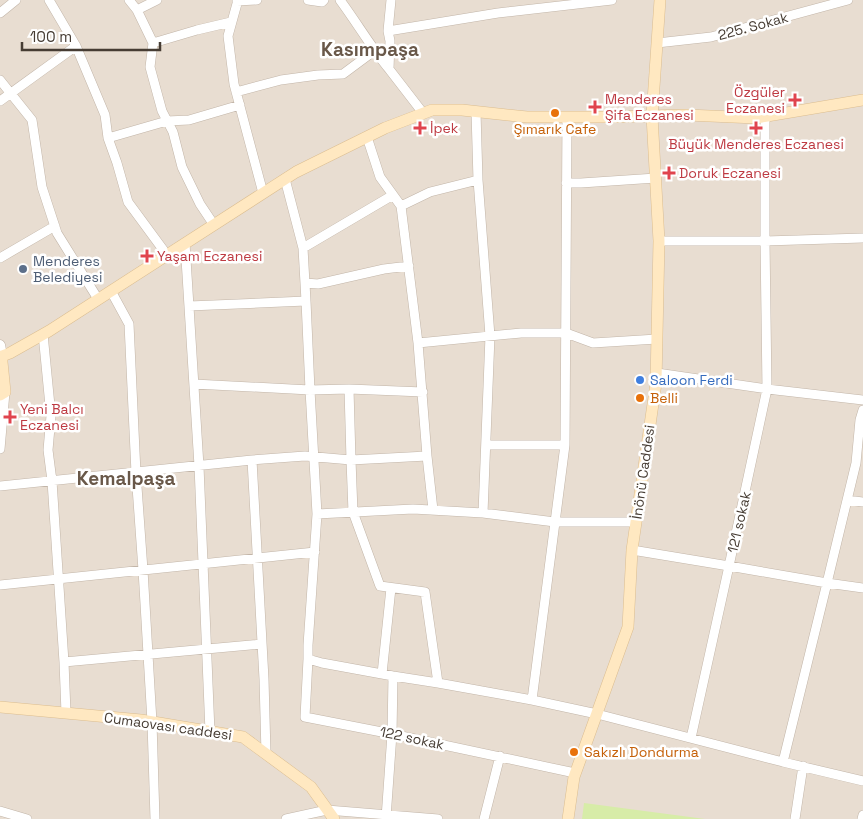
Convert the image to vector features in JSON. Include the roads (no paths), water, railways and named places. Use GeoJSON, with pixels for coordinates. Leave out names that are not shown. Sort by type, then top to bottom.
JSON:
{"type":"FeatureCollection","features":[{"type":"Feature","properties":{"kind":"main road","name":"İnönü Caddesi"},"geometry":{"type":"LineString","coordinates":[[568,819],[575,773],[628,626],[632,550],[656,383],[659,240],[652,116],[660,0]]}},
{"type":"Feature","properties":{"kind":"main road"},"geometry":{"type":"LineString","coordinates":[[3,394],[1,353],[10,354],[43,334],[296,172],[385,128],[422,113],[432,110],[567,117],[687,115],[756,118],[863,100]]}},
{"type":"Feature","properties":{"kind":"main road","name":"Cumaovası caddesi"},"geometry":{"type":"LineString","coordinates":[[0,707],[152,722],[243,737],[311,787],[330,814]]}},
{"type":"Feature","properties":{"kind":"street"},"geometry":{"type":"LineString","coordinates":[[0,13],[16,0]]}},
{"type":"Feature","properties":{"kind":"street"},"geometry":{"type":"LineString","coordinates":[[49,0],[76,46],[105,115],[108,138],[128,202],[167,255]]}},
{"type":"Feature","properties":{"kind":"street"},"geometry":{"type":"LineString","coordinates":[[129,0],[138,10],[153,43],[150,67],[162,111],[173,132],[182,167],[200,204],[214,225]]}},
{"type":"Feature","properties":{"kind":"street"},"geometry":{"type":"LineString","coordinates":[[138,10],[157,0]]}},
{"type":"Feature","properties":{"kind":"street"},"geometry":{"type":"LineString","coordinates":[[257,0],[238,1],[228,36],[234,84],[263,193]]}},
{"type":"Feature","properties":{"kind":"street"},"geometry":{"type":"LineString","coordinates":[[308,0],[322,2],[324,0]]}},
{"type":"Feature","properties":{"kind":"street"},"geometry":{"type":"LineString","coordinates":[[340,0],[374,51],[422,113]]}},
{"type":"Feature","properties":{"kind":"street"},"geometry":{"type":"LineString","coordinates":[[389,69],[390,41],[388,31],[391,0]]}},
{"type":"Feature","properties":{"kind":"street"},"geometry":{"type":"LineString","coordinates":[[388,31],[498,13],[612,0]]}},
{"type":"Feature","properties":{"kind":"street","name":"225. Sokak"},"geometry":{"type":"LineString","coordinates":[[657,43],[711,37],[848,0]]}},
{"type":"Feature","properties":{"kind":"street"},"geometry":{"type":"LineString","coordinates":[[153,43],[231,22]]}},
{"type":"Feature","properties":{"kind":"street"},"geometry":{"type":"LineString","coordinates":[[0,101],[76,46]]}},
{"type":"Feature","properties":{"kind":"street"},"geometry":{"type":"LineString","coordinates":[[236,92],[281,80],[318,74],[343,74],[374,51]]}},
{"type":"Feature","properties":{"kind":"street"},"geometry":{"type":"LineString","coordinates":[[0,80],[32,120],[42,187],[57,233],[98,299]]}},
{"type":"Feature","properties":{"kind":"street"},"geometry":{"type":"LineString","coordinates":[[108,138],[167,122],[189,120],[240,105]]}},
{"type":"Feature","properties":{"kind":"street"},"geometry":{"type":"LineString","coordinates":[[476,112],[478,180],[490,336],[484,513]]}},
{"type":"Feature","properties":{"kind":"street","name":"121 sokak"},"geometry":{"type":"LineString","coordinates":[[765,116],[767,389],[729,566],[863,588]]}},
{"type":"Feature","properties":{"kind":"street"},"geometry":{"type":"LineString","coordinates":[[532,700],[565,445],[567,117]]}},
{"type":"Feature","properties":{"kind":"street"},"geometry":{"type":"LineString","coordinates":[[367,137],[380,177],[401,206],[418,343],[432,510]]}},
{"type":"Feature","properties":{"kind":"street"},"geometry":{"type":"LineString","coordinates":[[566,183],[656,178]]}},
{"type":"Feature","properties":{"kind":"street"},"geometry":{"type":"LineString","coordinates":[[285,179],[303,248],[317,514],[308,659],[393,676],[438,682],[597,714],[863,781]]}},
{"type":"Feature","properties":{"kind":"street"},"geometry":{"type":"LineString","coordinates":[[401,206],[430,192],[478,180]]}},
{"type":"Feature","properties":{"kind":"street"},"geometry":{"type":"LineString","coordinates":[[303,248],[393,195]]}},
{"type":"Feature","properties":{"kind":"street"},"geometry":{"type":"LineString","coordinates":[[0,258],[55,226]]}},
{"type":"Feature","properties":{"kind":"street"},"geometry":{"type":"LineString","coordinates":[[659,240],[765,241],[863,238]]}},
{"type":"Feature","properties":{"kind":"street"},"geometry":{"type":"LineString","coordinates":[[185,243],[204,563],[210,732]]}},
{"type":"Feature","properties":{"kind":"street"},"geometry":{"type":"LineString","coordinates":[[305,283],[318,284],[358,274],[408,266]]}},
{"type":"Feature","properties":{"kind":"street"},"geometry":{"type":"LineString","coordinates":[[111,291],[129,324],[136,473],[152,722],[155,819]]}},
{"type":"Feature","properties":{"kind":"street"},"geometry":{"type":"LineString","coordinates":[[189,306],[306,301]]}},
{"type":"Feature","properties":{"kind":"street"},"geometry":{"type":"LineString","coordinates":[[418,343],[520,333],[566,333],[593,343],[657,339]]}},
{"type":"Feature","properties":{"kind":"street"},"geometry":{"type":"LineString","coordinates":[[43,334],[51,416],[48,450],[52,481],[66,713]]}},
{"type":"Feature","properties":{"kind":"street"},"geometry":{"type":"LineString","coordinates":[[657,373],[767,389],[863,400]]}},
{"type":"Feature","properties":{"kind":"street"},"geometry":{"type":"LineString","coordinates":[[194,384],[310,390],[349,389],[422,392]]}},
{"type":"Feature","properties":{"kind":"street"},"geometry":{"type":"LineString","coordinates":[[349,389],[350,460],[354,512],[380,586],[425,592],[438,682]]}},
{"type":"Feature","properties":{"kind":"street"},"geometry":{"type":"LineString","coordinates":[[0,449],[3,394]]}},
{"type":"Feature","properties":{"kind":"street"},"geometry":{"type":"LineString","coordinates":[[783,762],[856,463],[863,410]]}},
{"type":"Feature","properties":{"kind":"street"},"geometry":{"type":"LineString","coordinates":[[486,445],[565,445]]}},
{"type":"Feature","properties":{"kind":"street"},"geometry":{"type":"LineString","coordinates":[[0,486],[305,456],[350,460],[427,456]]}},
{"type":"Feature","properties":{"kind":"street"},"geometry":{"type":"LineString","coordinates":[[252,460],[266,754]]}},
{"type":"Feature","properties":{"kind":"street"},"geometry":{"type":"LineString","coordinates":[[847,500],[863,502]]}},
{"type":"Feature","properties":{"kind":"street"},"geometry":{"type":"LineString","coordinates":[[317,514],[413,509],[484,513],[555,522],[636,522]]}},
{"type":"Feature","properties":{"kind":"street"},"geometry":{"type":"LineString","coordinates":[[632,550],[729,566],[691,738]]}},
{"type":"Feature","properties":{"kind":"street"},"geometry":{"type":"LineString","coordinates":[[0,585],[315,552]]}},
{"type":"Feature","properties":{"kind":"street"},"geometry":{"type":"LineString","coordinates":[[382,674],[391,588]]}},
{"type":"Feature","properties":{"kind":"street"},"geometry":{"type":"LineString","coordinates":[[64,662],[262,644]]}},
{"type":"Feature","properties":{"kind":"street","name":"122 sokak"},"geometry":{"type":"LineString","coordinates":[[308,659],[305,717],[575,773]]}},
{"type":"Feature","properties":{"kind":"street"},"geometry":{"type":"LineString","coordinates":[[386,817],[392,734],[393,676]]}},
{"type":"Feature","properties":{"kind":"street"},"geometry":{"type":"LineString","coordinates":[[484,819],[500,756]]}},
{"type":"Feature","properties":{"kind":"street"},"geometry":{"type":"LineString","coordinates":[[795,819],[803,766]]}},
{"type":"Feature","properties":{"kind":"street"},"geometry":{"type":"LineString","coordinates":[[0,811],[27,819]]}},
{"type":"Feature","properties":{"kind":"street"},"geometry":{"type":"LineString","coordinates":[[286,819],[330,814],[438,819]]}},
{"type":"Feature","properties":{"kind":"street"},"geometry":{"type":"LineString","coordinates":[[862,819],[863,815]]}},
{"type":"Feature","properties":{"kind":"place","name":"Özgüler Eczanesi"},"geometry":{"type":"Point","coordinates":[795,100]}},
{"type":"Feature","properties":{"kind":"place","name":"Menderes Şifa Eczanesi"},"geometry":{"type":"Point","coordinates":[595,107]}},
{"type":"Feature","properties":{"kind":"place","name":"Şımarık Cafe"},"geometry":{"type":"Point","coordinates":[555,113]}},
{"type":"Feature","properties":{"kind":"place","name":"İpek"},"geometry":{"type":"Point","coordinates":[420,128]}},
{"type":"Feature","properties":{"kind":"place","name":"Büyük Menderes Eczanesi"},"geometry":{"type":"Point","coordinates":[756,128]}},
{"type":"Feature","properties":{"kind":"place","name":"Doruk Eczanesi"},"geometry":{"type":"Point","coordinates":[669,173]}},
{"type":"Feature","properties":{"kind":"place","name":"Yaşam Eczanesi"},"geometry":{"type":"Point","coordinates":[147,256]}},
{"type":"Feature","properties":{"kind":"place","name":"Menderes Belediyesi"},"geometry":{"type":"Point","coordinates":[23,269]}},
{"type":"Feature","properties":{"kind":"place","name":"Saloon Ferdi"},"geometry":{"type":"Point","coordinates":[640,380]}},
{"type":"Feature","properties":{"kind":"place","name":"Belli"},"geometry":{"type":"Point","coordinates":[640,398]}},
{"type":"Feature","properties":{"kind":"place","name":"Yeni Balcı Eczanesi"},"geometry":{"type":"Point","coordinates":[10,417]}},
{"type":"Feature","properties":{"kind":"place","name":"Sakızlı Dondurma"},"geometry":{"type":"Point","coordinates":[574,752]}},
{"type":"Feature","properties":{"kind":"district","name":"Kasımpaşa"},"geometry":{"type":"Point","coordinates":[370,49]}},
{"type":"Feature","properties":{"kind":"district","name":"Kemalpaşa"},"geometry":{"type":"Point","coordinates":[126,478]}}]}
